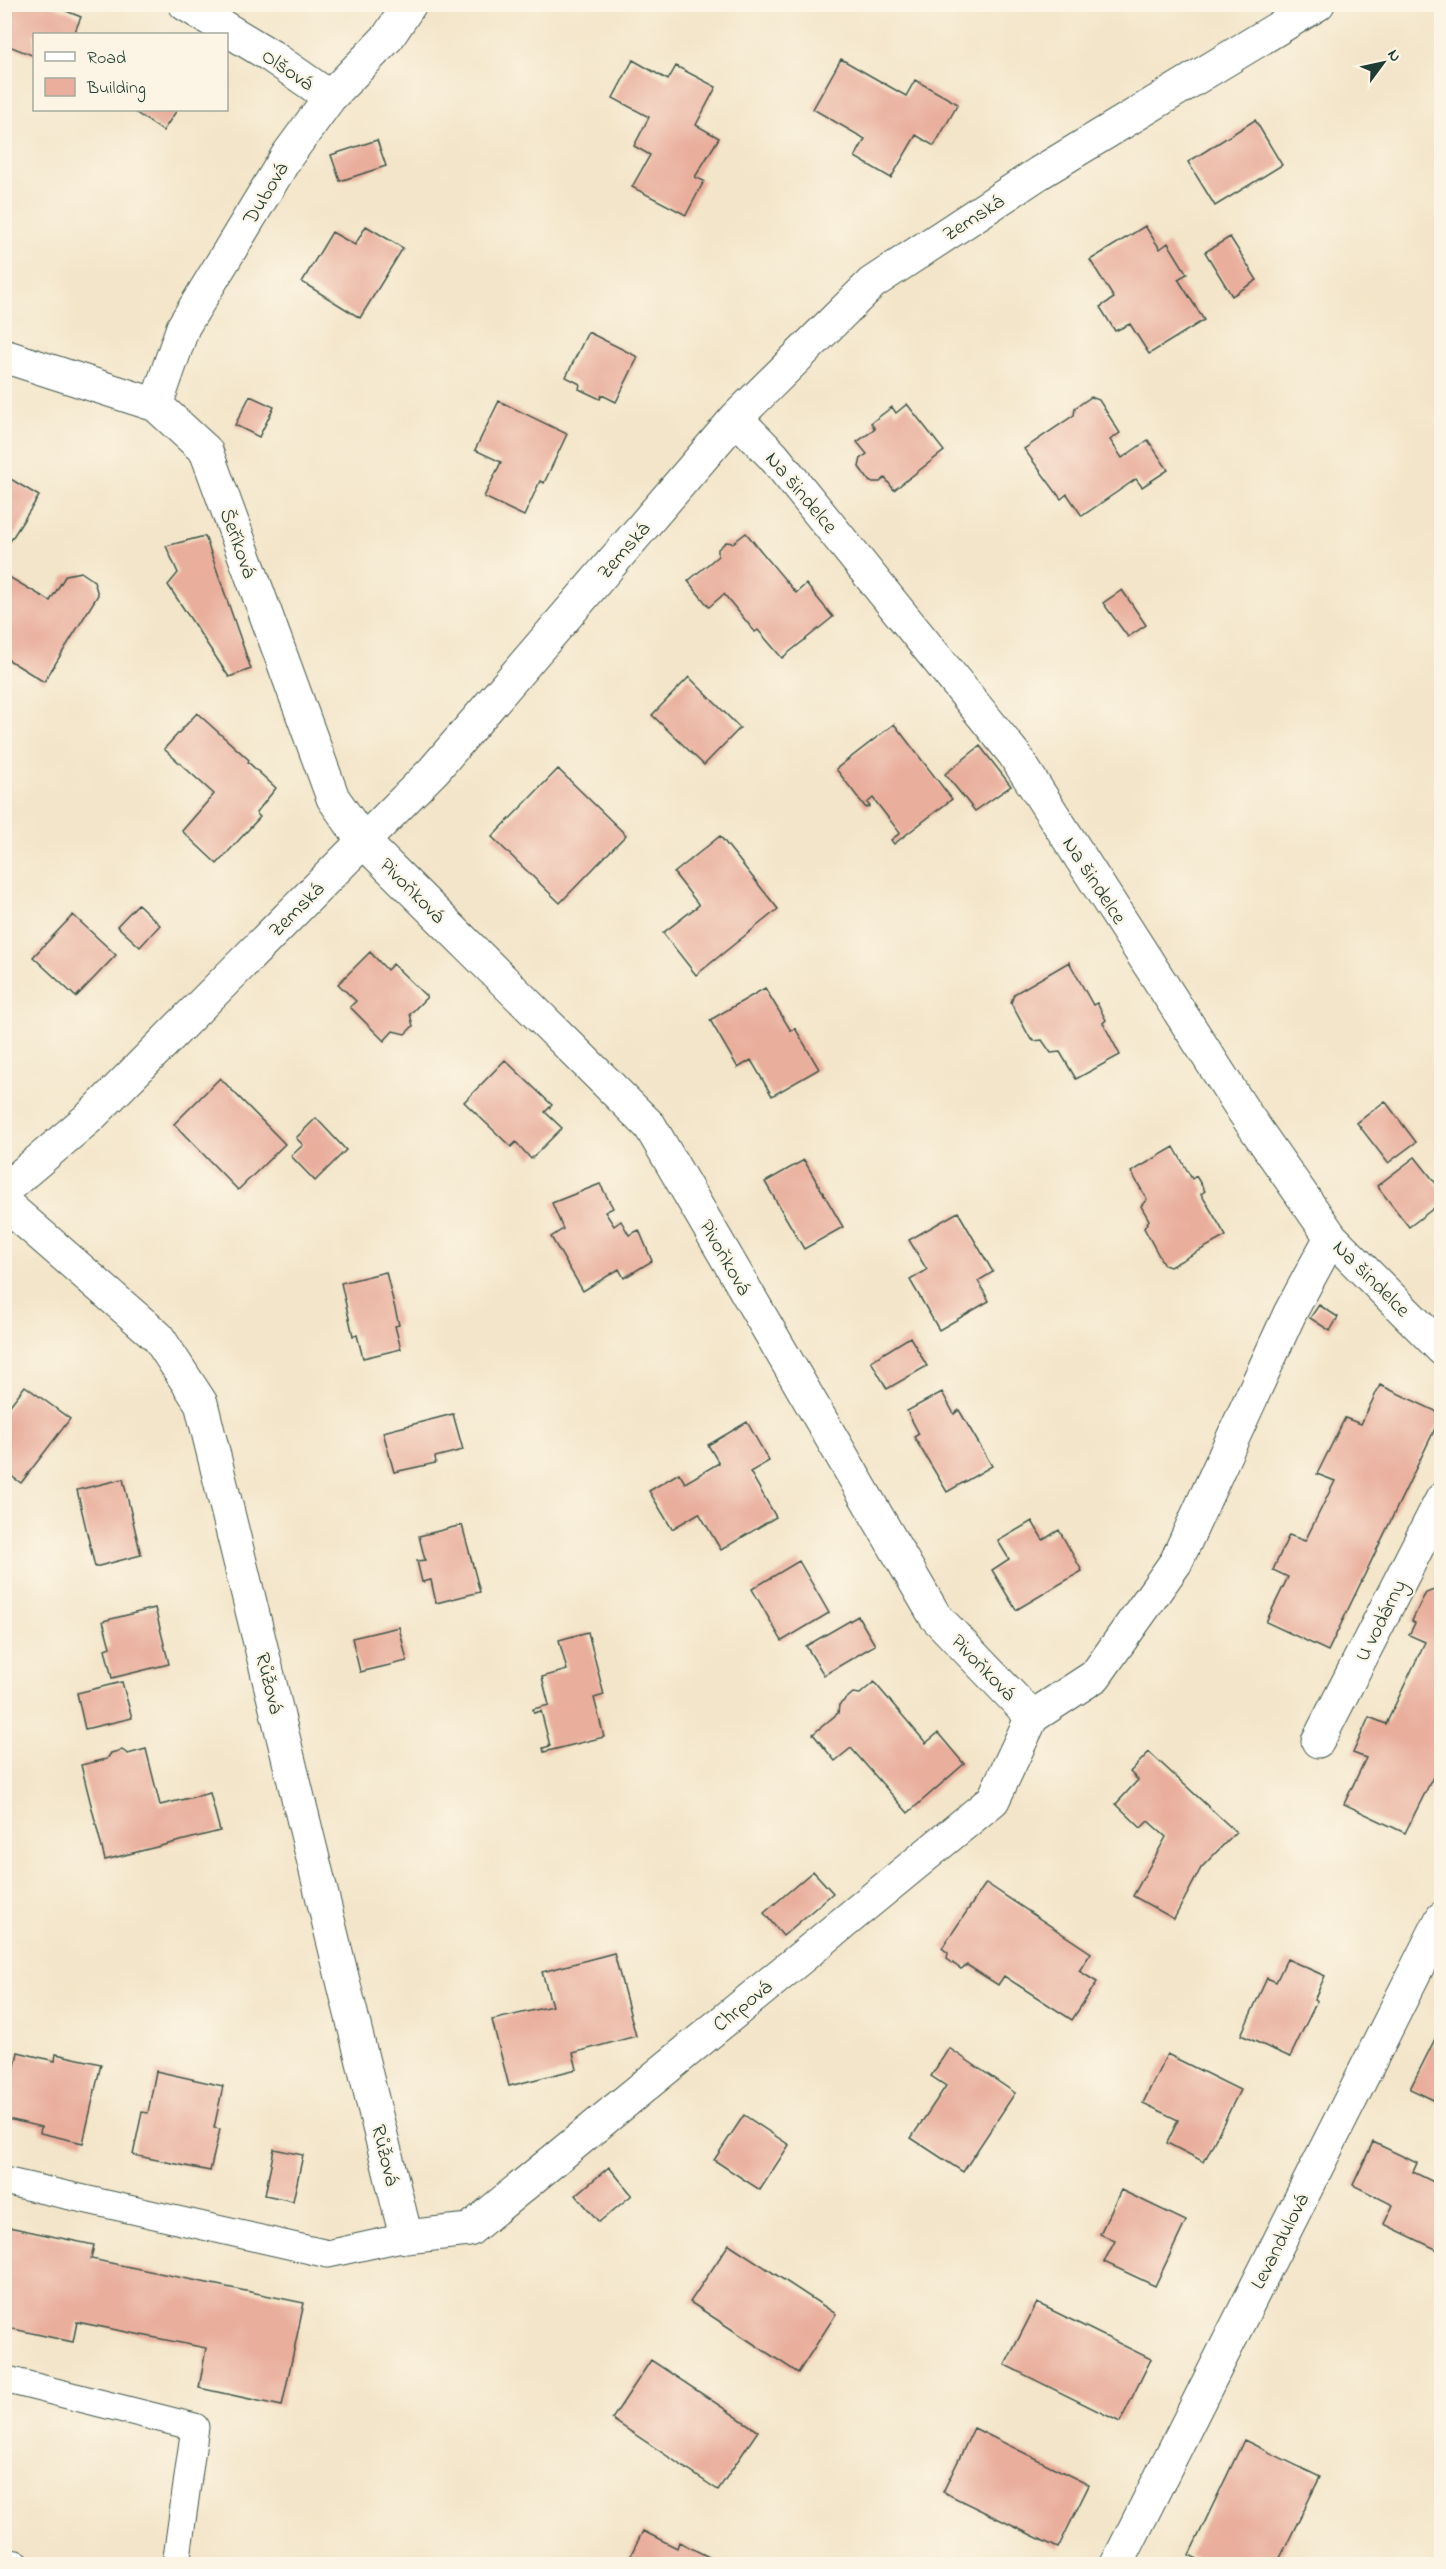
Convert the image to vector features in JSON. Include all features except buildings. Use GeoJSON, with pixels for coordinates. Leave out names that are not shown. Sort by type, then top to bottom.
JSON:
{"type":"FeatureCollection","features":[{"type":"Feature","properties":{"kind":"street","name":"Olšová"},"geometry":{"type":"LineString","coordinates":[[185,4],[271,56],[330,97]]}},
{"type":"Feature","properties":{"kind":"street","name":"Dubová"},"geometry":{"type":"LineString","coordinates":[[156,405],[183,327],[287,156],[330,97],[388,37],[410,4]]}},
{"type":"Feature","properties":{"kind":"street","name":"Zemská"},"geometry":{"type":"LineString","coordinates":[[4,1190],[91,1116],[434,770],[736,418],[872,283],[1040,173],[1318,4]]}},
{"type":"Feature","properties":{"kind":"street","name":"Šeříková"},"geometry":{"type":"LineString","coordinates":[[4,356],[156,405],[206,451],[333,798],[363,841]]}},
{"type":"Feature","properties":{"kind":"street","name":"Na šindelce"},"geometry":{"type":"LineString","coordinates":[[736,418],[774,457],[1014,754],[1244,1112],[1331,1237],[1442,1349]]}},
{"type":"Feature","properties":{"kind":"street","name":"Pivoňková"},"geometry":{"type":"LineString","coordinates":[[363,841],[650,1126],[935,1616],[1032,1717]]}},
{"type":"Feature","properties":{"kind":"street","name":"Růžová"},"geometry":{"type":"LineString","coordinates":[[4,1203],[158,1337],[201,1403],[406,2237]]}},
{"type":"Feature","properties":{"kind":"street"},"geometry":{"type":"LineString","coordinates":[[1032,1717],[1095,1676],[1176,1562],[1290,1313],[1331,1237]]}},
{"type":"Feature","properties":{"kind":"street","name":"U vodárny"},"geometry":{"type":"LineString","coordinates":[[1318,1741],[1442,1499]]}},
{"type":"Feature","properties":{"kind":"street","name":"Chrpová"},"geometry":{"type":"LineString","coordinates":[[406,2237],[469,2230],[993,1800],[1032,1717]]}},
{"type":"Feature","properties":{"kind":"street","name":"Levandulová"},"geometry":{"type":"LineString","coordinates":[[1122,2563],[1442,1918]]}},
{"type":"Feature","properties":{"kind":"lane"},"geometry":{"type":"LineString","coordinates":[[4,2181],[328,2254],[406,2237]]}},
{"type":"Feature","properties":{"kind":"lane"},"geometry":{"type":"LineString","coordinates":[[4,2379],[195,2427],[176,2565]]}},
{"type":"Feature","properties":{"kind":"lane"},"geometry":{"type":"LineString","coordinates":[[4,2562],[17,2565]]}}]}
